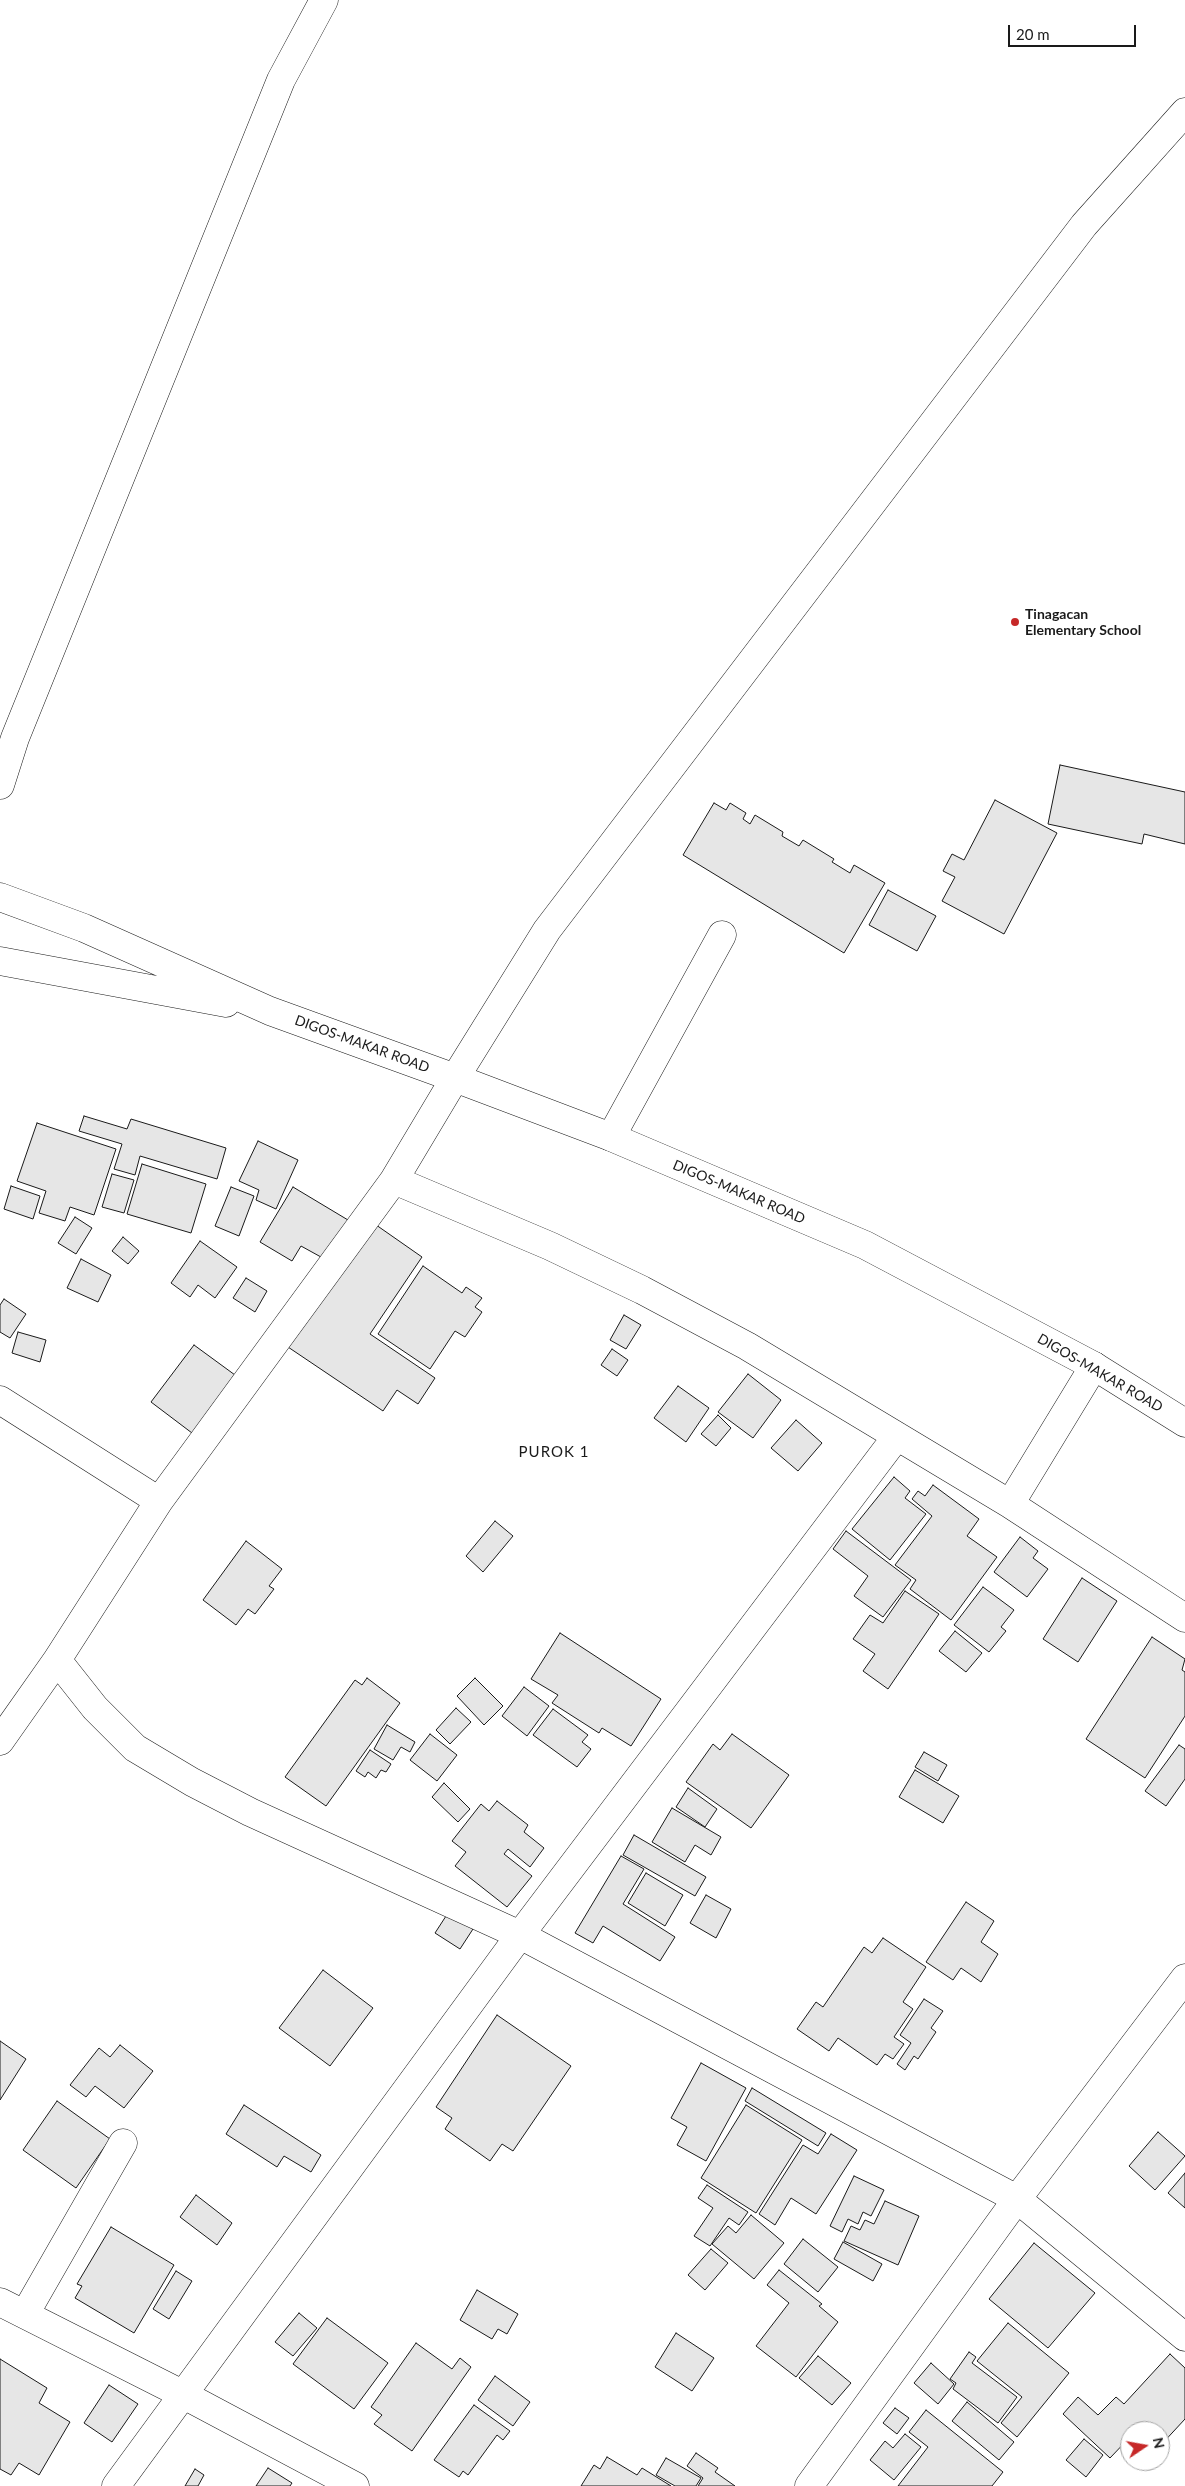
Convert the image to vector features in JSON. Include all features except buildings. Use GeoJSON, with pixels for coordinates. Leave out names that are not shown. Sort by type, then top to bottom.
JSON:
{"type":"FeatureCollection","features":[{"type":"Feature","properties":{"kind":"main road"},"geometry":{"type":"LineString","coordinates":[[0,786],[15,738],[282,80],[324,0]]}},
{"type":"Feature","properties":{"kind":"main road"},"geometry":{"type":"LineString","coordinates":[[0,1741],[57,1660],[159,1501],[394,1180],[547,930],[1084,225],[1185,112]]}},
{"type":"Feature","properties":{"kind":"main road","name":"DIGOS-MAKAR ROAD"},"geometry":{"type":"LineString","coordinates":[[0,897],[84,928],[270,1011],[611,1137],[865,1244],[1094,1366],[1185,1423]]}},
{"type":"Feature","properties":{"kind":"main road"},"geometry":{"type":"LineString","coordinates":[[611,1137],[722,935]]}},
{"type":"Feature","properties":{"kind":"main road","name":"DIGOS-MAKAR ROAD"},"geometry":{"type":"LineString","coordinates":[[0,961],[270,1011]]}},
{"type":"Feature","properties":{"kind":"main road"},"geometry":{"type":"LineString","coordinates":[[394,1180],[550,1246],[642,1290],[747,1346],[1010,1504],[1185,1618]]}},
{"type":"Feature","properties":{"kind":"main road"},"geometry":{"type":"LineString","coordinates":[[1010,1504],[1094,1366]]}},
{"type":"Feature","properties":{"kind":"main road"},"geometry":{"type":"LineString","coordinates":[[0,1400],[159,1501]]}},
{"type":"Feature","properties":{"kind":"main road"},"geometry":{"type":"LineString","coordinates":[[116,2486],[520,1935],[897,1436]]}},
{"type":"Feature","properties":{"kind":"main road"},"geometry":{"type":"LineString","coordinates":[[57,1660],[95,1708],[135,1748],[192,1782],[250,1812],[520,1935],[1017,2199],[1185,2337]]}},
{"type":"Feature","properties":{"kind":"main road"},"geometry":{"type":"LineString","coordinates":[[809,2486],[1017,2199],[1185,1978]]}},
{"type":"Feature","properties":{"kind":"main road"},"geometry":{"type":"LineString","coordinates":[[25,2314],[123,2143]]}},
{"type":"Feature","properties":{"kind":"main road"},"geometry":{"type":"LineString","coordinates":[[0,2302],[184,2395],[355,2486]]}},
{"type":"Feature","properties":{"kind":"place","name":"Tinagacan Elementary School"},"geometry":{"type":"Point","coordinates":[1015,622]}},
{"type":"Feature","properties":{"kind":"district","name":"PUROK 1"},"geometry":{"type":"Point","coordinates":[554,1452]}}]}
